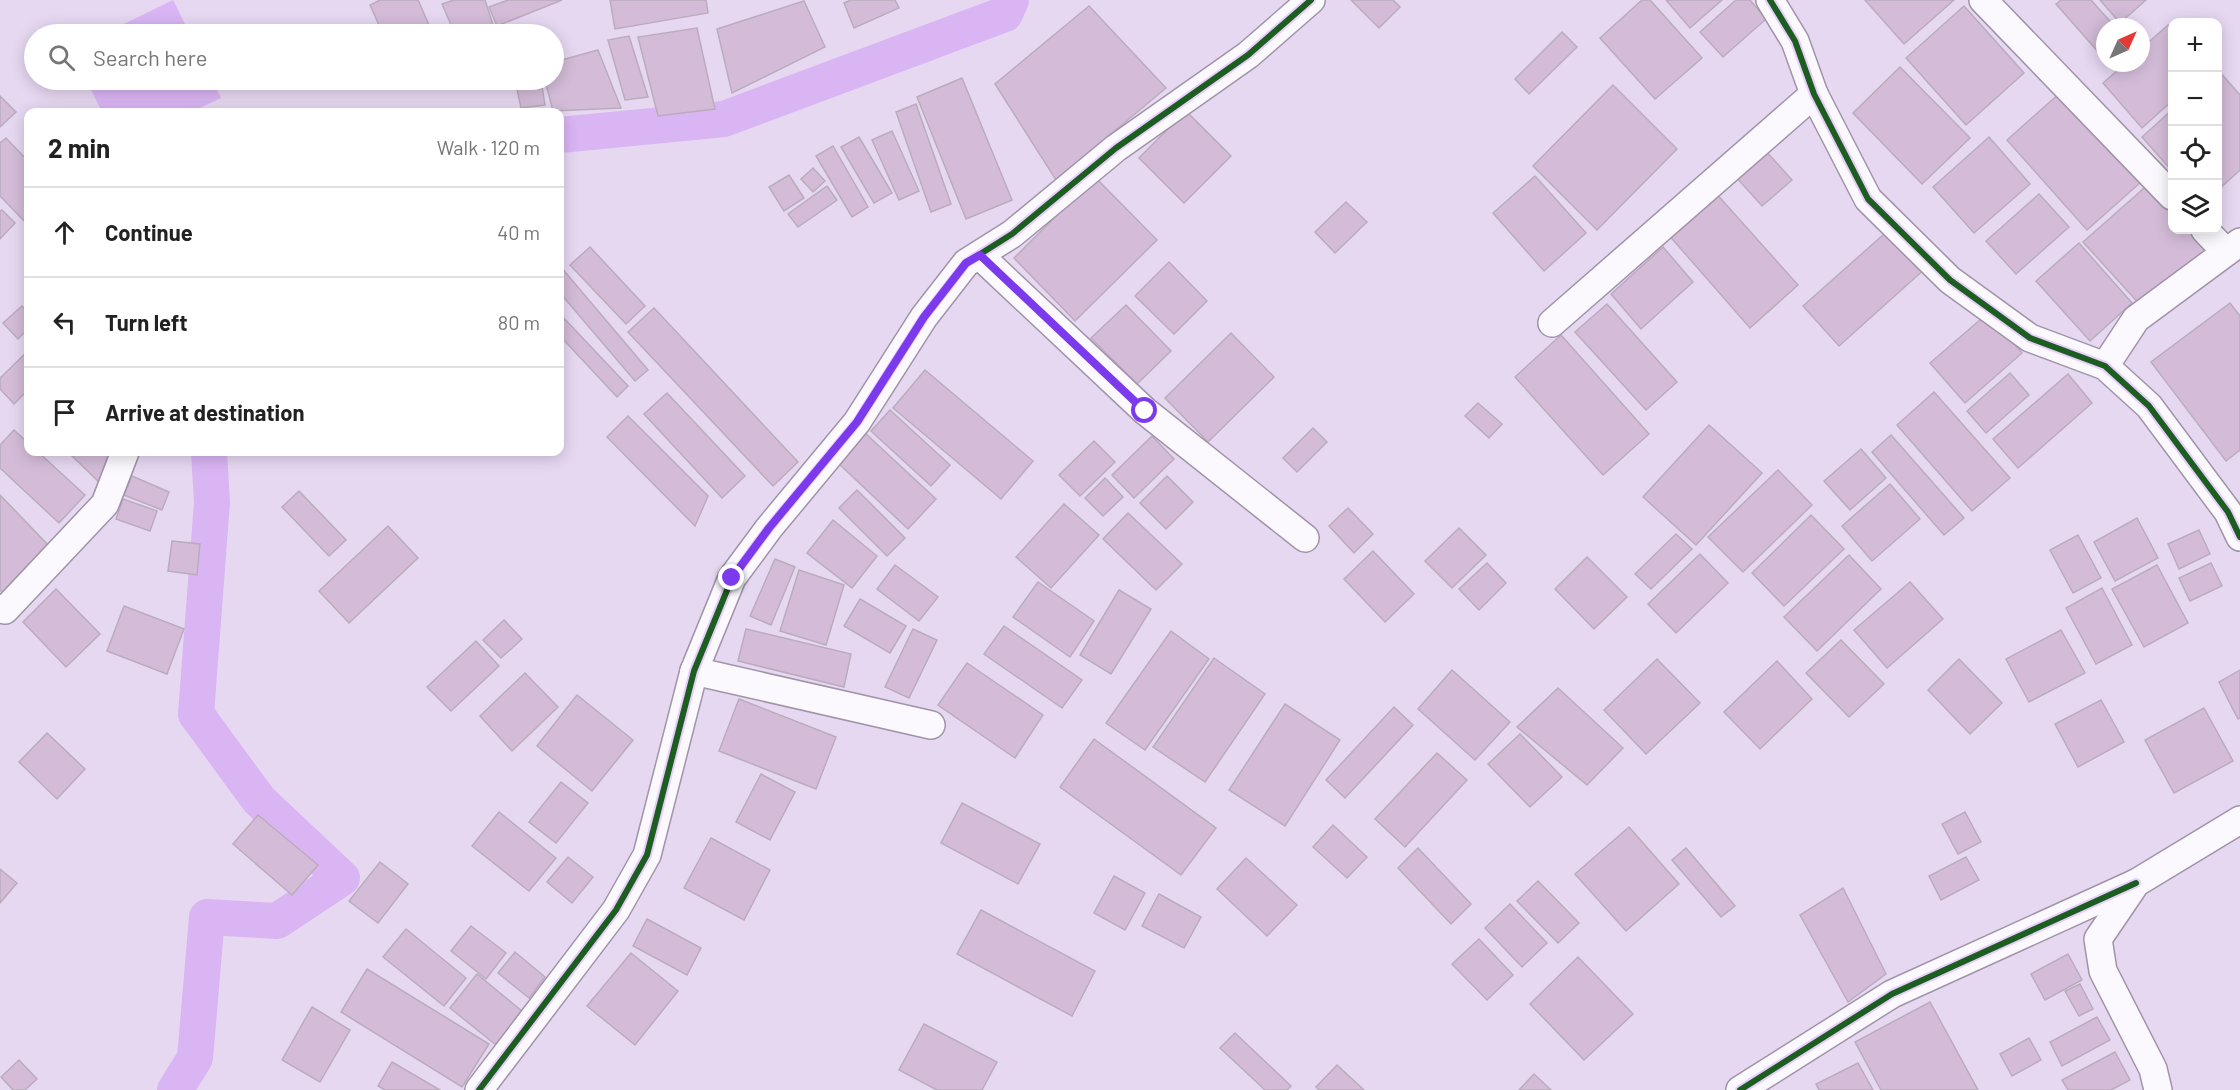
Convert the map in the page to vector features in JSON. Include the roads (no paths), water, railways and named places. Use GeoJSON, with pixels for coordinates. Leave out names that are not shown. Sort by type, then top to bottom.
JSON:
{"type":"FeatureCollection","features":[{"type":"Feature","properties":{"kind":"street"},"geometry":{"type":"LineString","coordinates":[[479,1090],[616,910],[647,855],[694,671],[732,578],[769,528],[857,422],[924,317],[966,263],[1012,234],[1116,148],[1248,54],[1311,0]]}},
{"type":"Feature","properties":{"kind":"street"},"geometry":{"type":"LineString","coordinates":[[1770,0],[1795,40],[1814,94],[1868,199],[1950,280],[2030,338],[2105,366],[2149,406],[2228,512],[2240,537]]}},
{"type":"Feature","properties":{"kind":"street"},"geometry":{"type":"LineString","coordinates":[[1983,0],[2168,192]]}},
{"type":"Feature","properties":{"kind":"street"},"geometry":{"type":"LineString","coordinates":[[1552,323],[1814,94]]}},
{"type":"Feature","properties":{"kind":"street"},"geometry":{"type":"LineString","coordinates":[[2105,366],[2136,319],[2233,247],[2212,234]]}},
{"type":"Feature","properties":{"kind":"street"},"geometry":{"type":"LineString","coordinates":[[980,255],[1145,411],[1305,538]]}},
{"type":"Feature","properties":{"kind":"street"},"geometry":{"type":"LineString","coordinates":[[0,609],[5,610],[105,504],[123,456]]}},
{"type":"Feature","properties":{"kind":"street"},"geometry":{"type":"LineString","coordinates":[[694,671],[931,725]]}},
{"type":"Feature","properties":{"kind":"street"},"geometry":{"type":"LineString","coordinates":[[1740,1090],[1893,994],[2136,883],[2240,820]]}},
{"type":"Feature","properties":{"kind":"street"},"geometry":{"type":"LineString","coordinates":[[2136,883],[2098,939],[2103,971],[2153,1069],[2158,1090]]}},
{"type":"Feature","properties":{"kind":"waterway"},"geometry":{"type":"LineString","coordinates":[[564,135],[724,119],[1005,14],[1011,0]]}},
{"type":"Feature","properties":{"kind":"waterway"},"geometry":{"type":"LineString","coordinates":[[175,1090],[195,1058],[207,917],[277,921],[342,878],[259,800],[196,714],[212,502],[209,456]]}}]}
